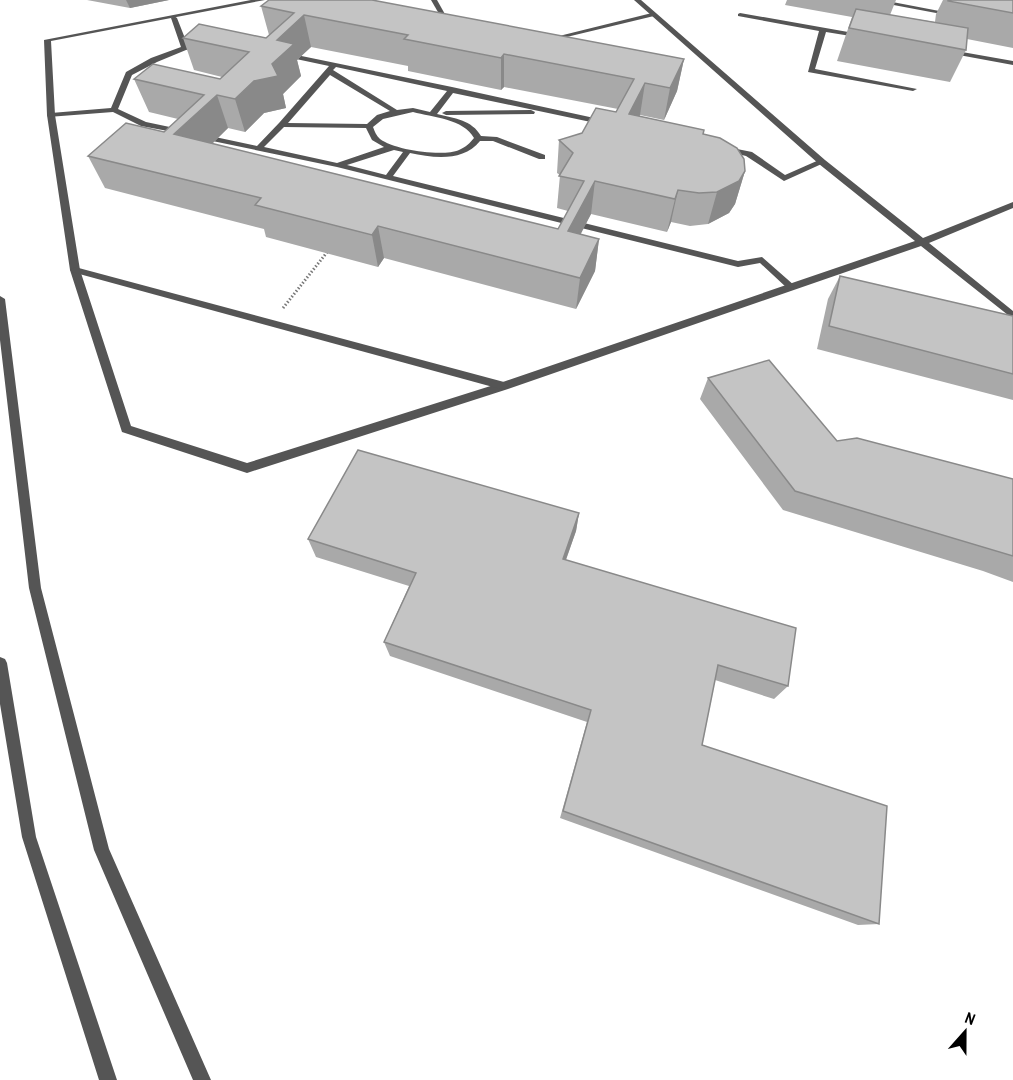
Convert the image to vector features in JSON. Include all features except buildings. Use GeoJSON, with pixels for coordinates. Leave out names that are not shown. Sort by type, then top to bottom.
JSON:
{"type":"FeatureCollection","features":[{"type":"Feature","properties":{"kind":"street"},"geometry":{"type":"LineString","coordinates":[[262,0],[47,40],[51,115],[75,270],[126,429],[246,468],[504,386],[922,242],[1013,205]]}},
{"type":"Feature","properties":{"kind":"street"},"geometry":{"type":"LineString","coordinates":[[434,0],[451,31]]}},
{"type":"Feature","properties":{"kind":"street"},"geometry":{"type":"LineString","coordinates":[[637,0],[822,162],[1013,316]]}},
{"type":"Feature","properties":{"kind":"street"},"geometry":{"type":"LineString","coordinates":[[870,0],[963,16]]}},
{"type":"Feature","properties":{"kind":"street"},"geometry":{"type":"LineString","coordinates":[[897,15],[898,6]]}},
{"type":"Feature","properties":{"kind":"street"},"geometry":{"type":"LineString","coordinates":[[538,42],[652,15]]}},
{"type":"Feature","properties":{"kind":"street"},"geometry":{"type":"LineString","coordinates":[[740,15],[868,37]]}},
{"type":"Feature","properties":{"kind":"street"},"geometry":{"type":"LineString","coordinates":[[174,18],[185,48]]}},
{"type":"Feature","properties":{"kind":"street"},"geometry":{"type":"LineString","coordinates":[[823,29],[812,69],[913,89]]}},
{"type":"Feature","properties":{"kind":"street"},"geometry":{"type":"LineString","coordinates":[[114,110],[129,74],[154,60],[185,48],[205,46]]}},
{"type":"Feature","properties":{"kind":"street"},"geometry":{"type":"LineString","coordinates":[[935,49],[1013,63]]}},
{"type":"Feature","properties":{"kind":"street"},"geometry":{"type":"LineString","coordinates":[[278,53],[332,68],[452,89],[610,124]]}},
{"type":"Feature","properties":{"kind":"street"},"geometry":{"type":"LineString","coordinates":[[260,147],[332,68]]}},
{"type":"Feature","properties":{"kind":"street"},"geometry":{"type":"LineString","coordinates":[[332,68],[396,112]]}},
{"type":"Feature","properties":{"kind":"street"},"geometry":{"type":"LineString","coordinates":[[433,114],[452,89]]}},
{"type":"Feature","properties":{"kind":"street"},"geometry":{"type":"LineString","coordinates":[[51,115],[114,110],[144,124],[337,165],[738,264],[762,260],[790,286]]}},
{"type":"Feature","properties":{"kind":"street"},"geometry":{"type":"LineString","coordinates":[[282,125],[369,126],[380,117],[413,110],[457,121],[473,129],[478,138]]}},
{"type":"Feature","properties":{"kind":"street"},"geometry":{"type":"LineString","coordinates":[[433,114],[551,111]]}},
{"type":"Feature","properties":{"kind":"street"},"geometry":{"type":"LineString","coordinates":[[369,126],[373,136],[384,144],[430,155],[466,150],[478,138],[494,139],[542,157]]}},
{"type":"Feature","properties":{"kind":"street"},"geometry":{"type":"LineString","coordinates":[[714,146],[749,154],[784,178],[822,162]]}},
{"type":"Feature","properties":{"kind":"street"},"geometry":{"type":"LineString","coordinates":[[337,165],[394,147]]}},
{"type":"Feature","properties":{"kind":"street"},"geometry":{"type":"LineString","coordinates":[[388,178],[408,150]]}},
{"type":"Feature","properties":{"kind":"street"},"geometry":{"type":"LineString","coordinates":[[75,270],[504,386]]}},
{"type":"Feature","properties":{"kind":"street"},"geometry":{"type":"LineString","coordinates":[[0,299],[36,588],[102,850],[202,1080]]}},
{"type":"Feature","properties":{"kind":"street"},"geometry":{"type":"LineString","coordinates":[[0,663],[29,837],[108,1080]]}},
{"type":"Feature","properties":{"kind":"path"},"geometry":{"type":"LineString","coordinates":[[271,323],[335,242]]}}]}
